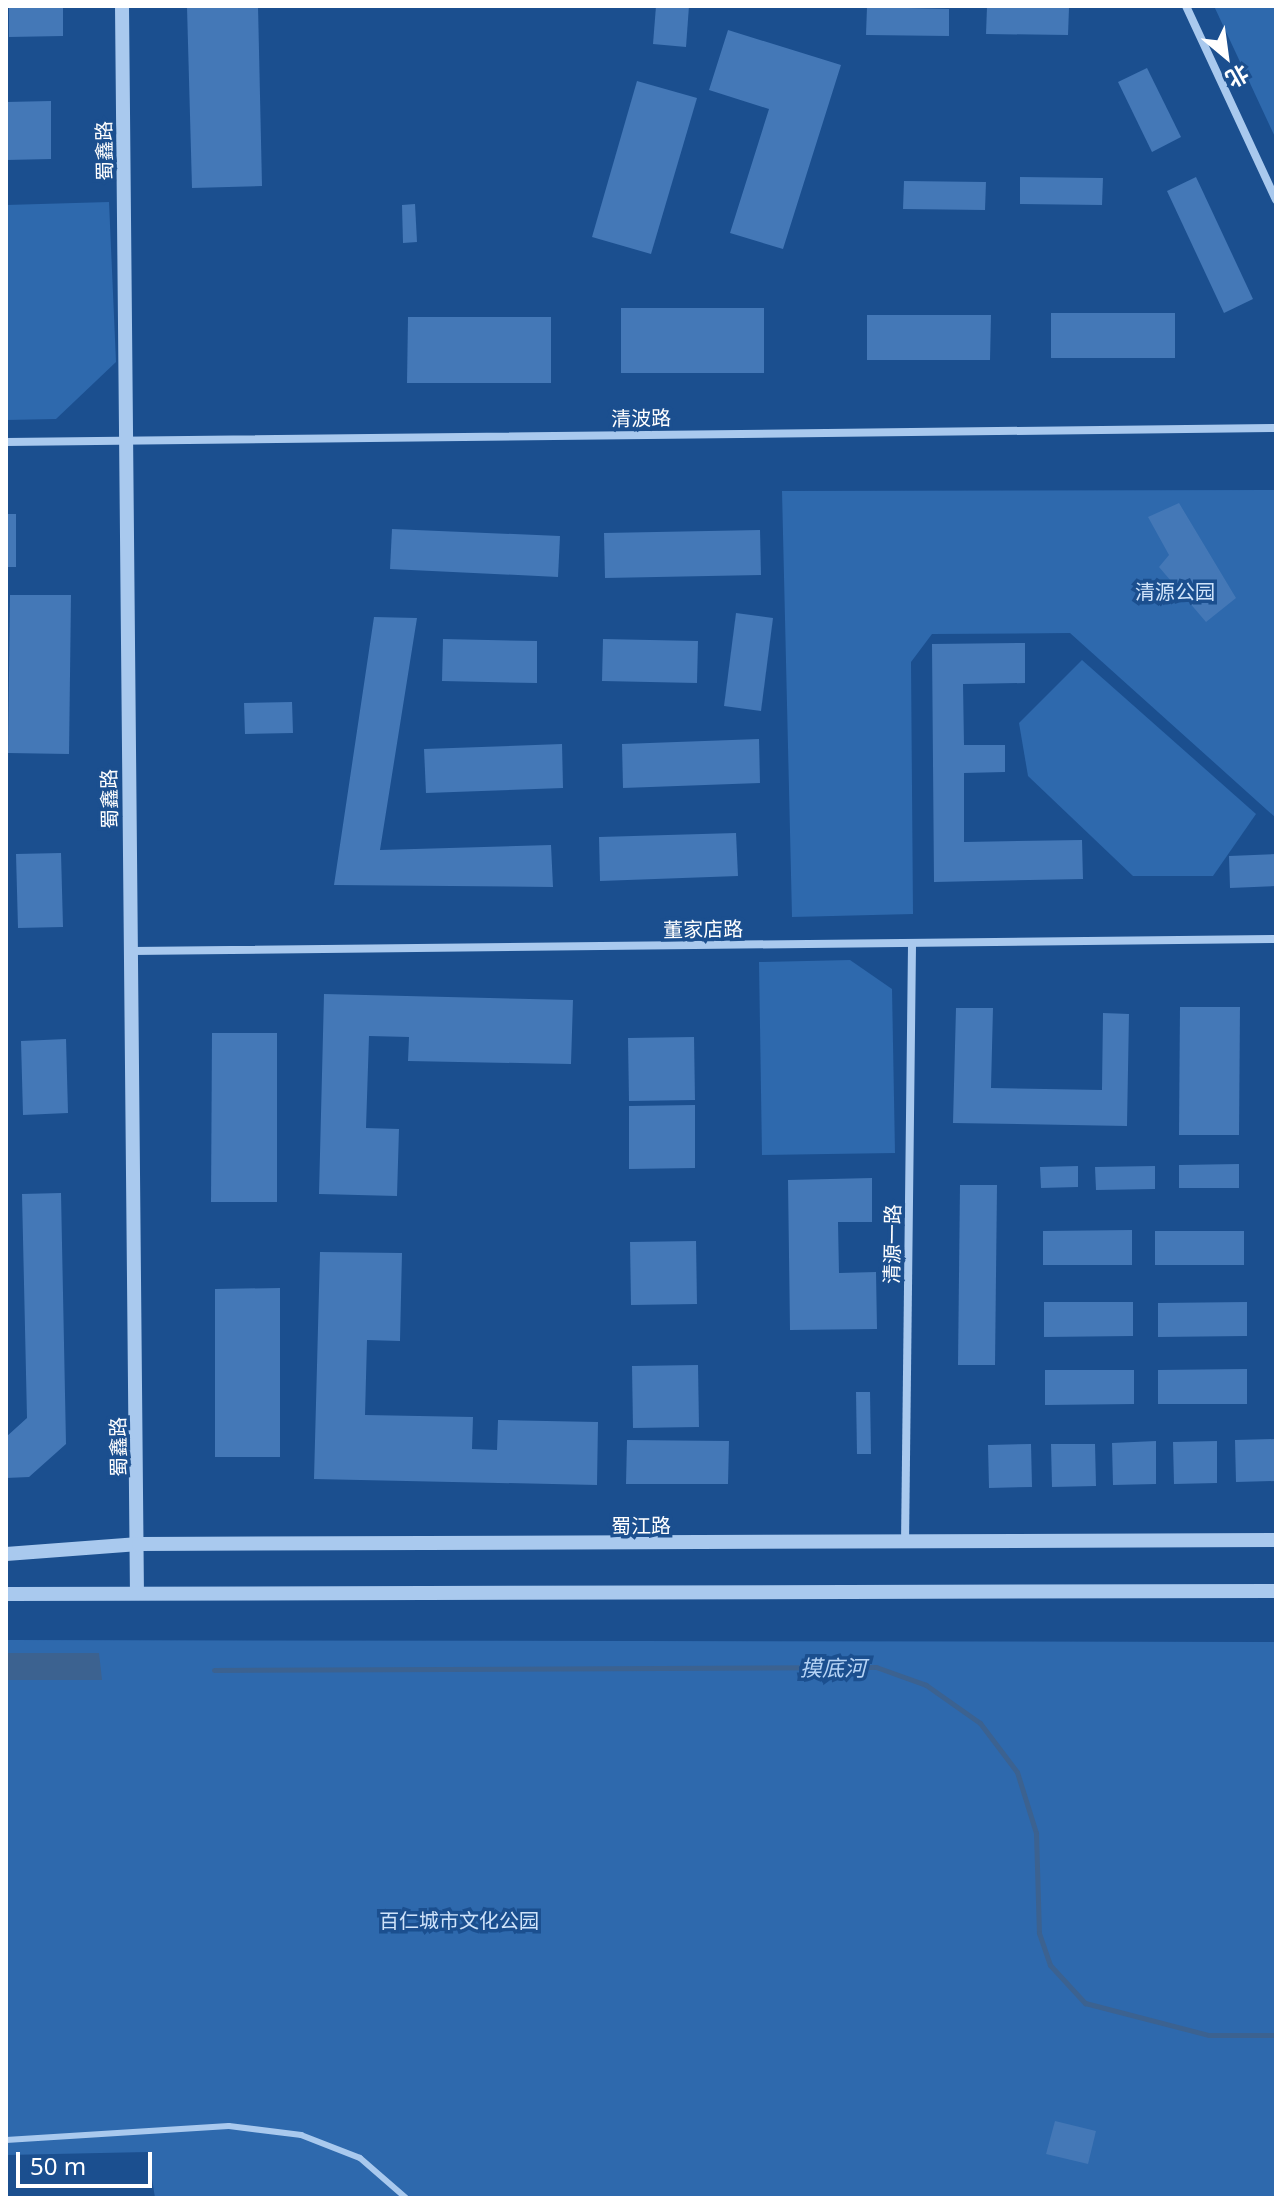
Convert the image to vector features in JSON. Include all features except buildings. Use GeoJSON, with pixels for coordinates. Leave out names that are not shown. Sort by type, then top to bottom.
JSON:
{"type":"FeatureCollection","features":[{"type":"Feature","properties":{"kind":"street","name":"蜀鑫路"},"geometry":{"type":"LineString","coordinates":[[122,6],[139,1544],[137,1592]]}},
{"type":"Feature","properties":{"kind":"street"},"geometry":{"type":"LineString","coordinates":[[1186,6],[1276,200]]}},
{"type":"Feature","properties":{"kind":"street","name":"清波路"},"geometry":{"type":"LineString","coordinates":[[6,442],[1276,428]]}},
{"type":"Feature","properties":{"kind":"street","name":"董家店路"},"geometry":{"type":"LineString","coordinates":[[131,951],[1276,939]]}},
{"type":"Feature","properties":{"kind":"street","name":"清源一路"},"geometry":{"type":"LineString","coordinates":[[905,1545],[912,943]]}},
{"type":"Feature","properties":{"kind":"street","name":"蜀江路"},"geometry":{"type":"LineString","coordinates":[[6,1554],[139,1544],[905,1545],[1276,1540]]}},
{"type":"Feature","properties":{"kind":"street"},"geometry":{"type":"LineString","coordinates":[[6,1594],[1276,1591]]}},
{"type":"Feature","properties":{"kind":"lane"},"geometry":{"type":"LineString","coordinates":[[6,2140],[229,2126],[301,2135],[360,2158],[406,2198]]}},
{"type":"Feature","properties":{"kind":"green space"},"geometry":{"type":"Polygon","coordinates":[[[1214,6],[1276,6],[1276,139],[1214,6]]]}},
{"type":"Feature","properties":{"kind":"green space"},"geometry":{"type":"Polygon","coordinates":[[[109,202],[116,362],[56,419],[6,420],[6,205],[109,202]]]}},
{"type":"Feature","properties":{"kind":"green space","name":"清源公园"},"geometry":{"type":"Polygon","coordinates":[[[1276,490],[1276,818],[1070,633],[932,634],[911,662],[913,914],[792,917],[782,491],[1276,490]]]}},
{"type":"Feature","properties":{"kind":"green space"},"geometry":{"type":"Polygon","coordinates":[[[1082,660],[1256,814],[1213,876],[1133,876],[1028,776],[1019,723],[1082,660]]]}},
{"type":"Feature","properties":{"kind":"green space"},"geometry":{"type":"Polygon","coordinates":[[[850,960],[892,989],[895,1153],[762,1155],[759,962],[850,960]]]}},
{"type":"Feature","properties":{"kind":"green space","name":"百仁城市文化公园"},"geometry":{"type":"Polygon","coordinates":[[[6,1640],[1276,1642],[1276,2198],[155,2198],[148,2152],[6,2155],[6,1640]]]}},
{"type":"Feature","properties":{"kind":"shaded area"},"geometry":{"type":"Polygon","coordinates":[[[6,1653],[99,1653],[102,1680],[6,1680],[6,1653]]]}},
{"type":"Feature","properties":{"kind":"waterway","name":"摸底河"},"geometry":{"type":"LineString","coordinates":[[214,1670],[876,1667],[926,1685],[980,1723],[1017,1772],[1036,1833],[1039,1933],[1050,1965],[1085,2003],[1209,2035],[1276,2035]]}}]}
